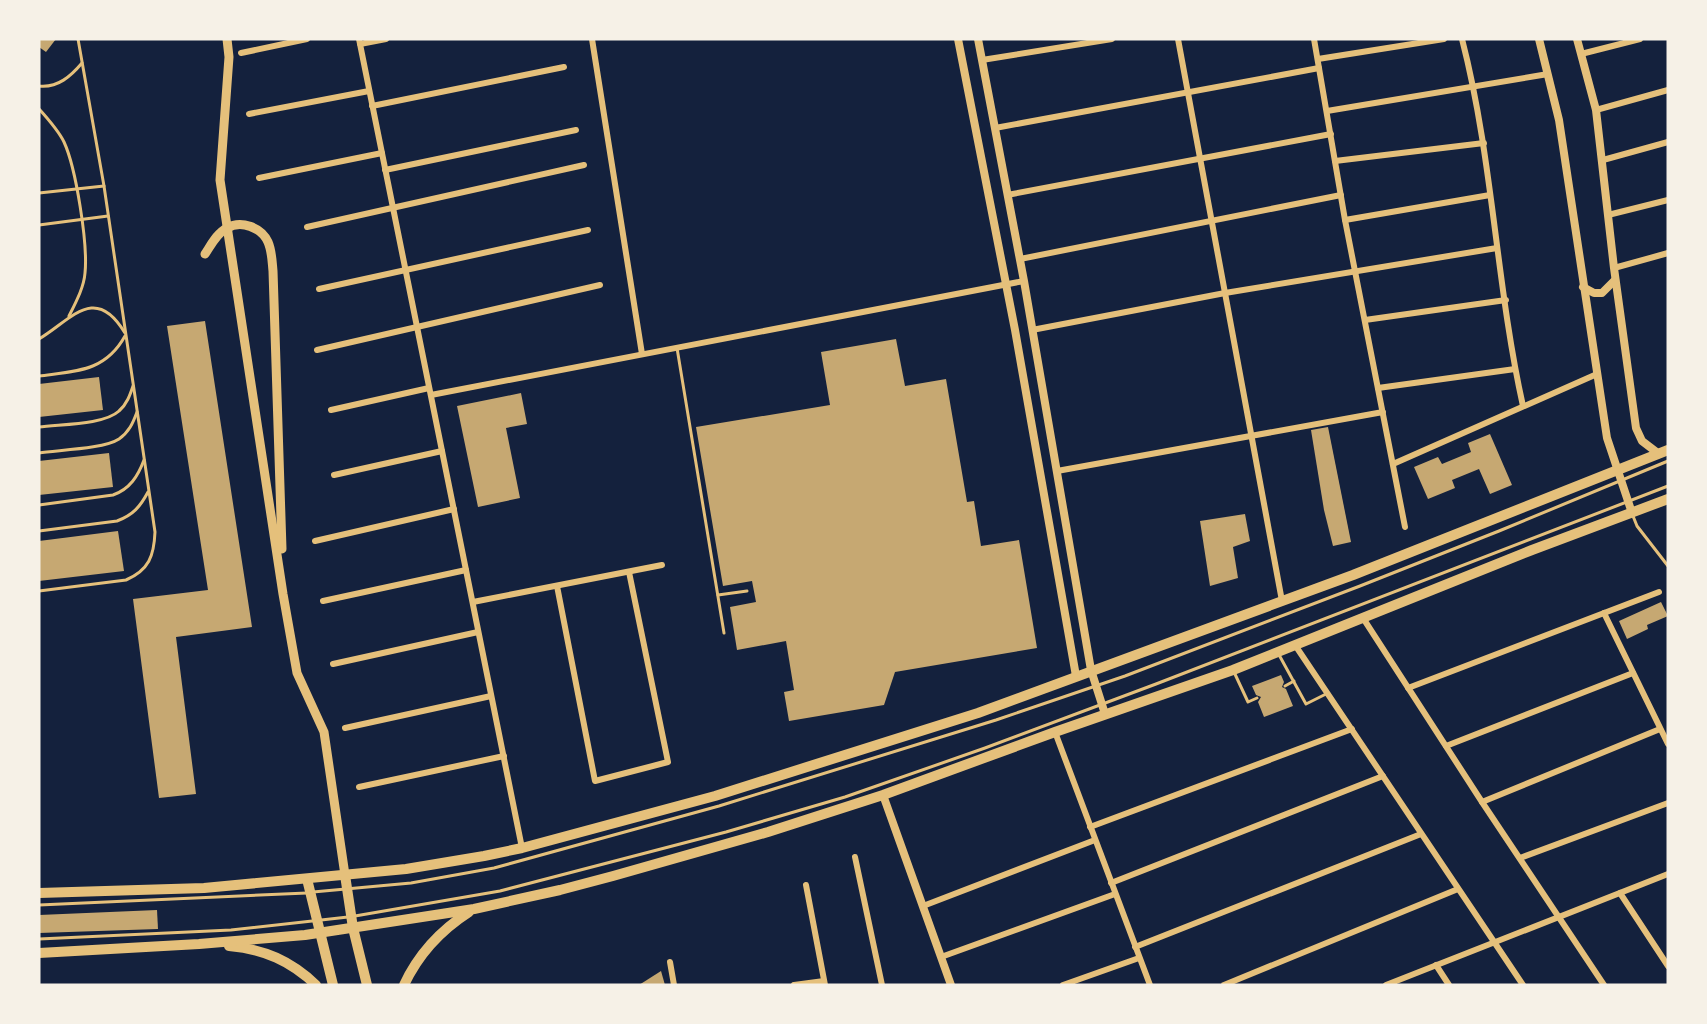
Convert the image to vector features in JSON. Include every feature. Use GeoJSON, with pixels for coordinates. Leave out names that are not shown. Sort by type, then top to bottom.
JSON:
{"type":"FeatureCollection","features":[{"type":"Feature","properties":{"kind":"main road"},"geometry":{"type":"LineString","coordinates":[[227,39],[229,57],[220,180],[297,673],[324,732],[352,922],[367,985]]}},
{"type":"Feature","properties":{"kind":"main road"},"geometry":{"type":"LineString","coordinates":[[205,254],[214,239],[228,227],[237,225],[253,227],[265,237],[271,252],[283,594]]}},
{"type":"Feature","properties":{"kind":"main road"},"geometry":{"type":"LineString","coordinates":[[39,893],[204,888],[446,863],[522,848],[715,796],[978,713],[1619,476],[1664,452]]}},
{"type":"Feature","properties":{"kind":"main road"},"geometry":{"type":"LineString","coordinates":[[39,953],[199,944],[321,933],[352,922],[474,909],[613,876],[768,832],[884,795],[1233,670],[1668,499]]}},
{"type":"Feature","properties":{"kind":"main road"},"geometry":{"type":"LineString","coordinates":[[307,879],[333,985]]}},
{"type":"Feature","properties":{"kind":"main road"},"geometry":{"type":"LineString","coordinates":[[404,985],[421,956],[436,938],[474,909]]}},
{"type":"Feature","properties":{"kind":"main road"},"geometry":{"type":"LineString","coordinates":[[199,944],[232,946],[265,952],[285,961],[316,985]]}},
{"type":"Feature","properties":{"kind":"street"},"geometry":{"type":"LineString","coordinates":[[241,53],[307,39]]}},
{"type":"Feature","properties":{"kind":"street"},"geometry":{"type":"LineString","coordinates":[[386,39],[359,42],[522,848]]}},
{"type":"Feature","properties":{"kind":"street"},"geometry":{"type":"LineString","coordinates":[[592,39],[642,354]]}},
{"type":"Feature","properties":{"kind":"street"},"geometry":{"type":"LineString","coordinates":[[958,39],[1006,285],[1076,676]]}},
{"type":"Feature","properties":{"kind":"street"},"geometry":{"type":"LineString","coordinates":[[978,39],[1020,259],[1091,670],[1105,714]]}},
{"type":"Feature","properties":{"kind":"street"},"geometry":{"type":"LineString","coordinates":[[982,60],[1112,39]]}},
{"type":"Feature","properties":{"kind":"street"},"geometry":{"type":"LineString","coordinates":[[1178,39],[1282,601]]}},
{"type":"Feature","properties":{"kind":"street"},"geometry":{"type":"LineString","coordinates":[[1314,39],[1345,220],[1405,527]]}},
{"type":"Feature","properties":{"kind":"street"},"geometry":{"type":"LineString","coordinates":[[1318,59],[1444,39]]}},
{"type":"Feature","properties":{"kind":"street"},"geometry":{"type":"LineString","coordinates":[[1462,39],[1474,87],[1484,143],[1497,248],[1515,369],[1523,406]]}},
{"type":"Feature","properties":{"kind":"street"},"geometry":{"type":"LineString","coordinates":[[1539,39],[1559,120],[1607,438],[1632,513]]}},
{"type":"Feature","properties":{"kind":"street"},"geometry":{"type":"LineString","coordinates":[[1577,39],[1596,110],[1615,280],[1636,429],[1642,441],[1664,452]]}},
{"type":"Feature","properties":{"kind":"street"},"geometry":{"type":"LineString","coordinates":[[1581,54],[1640,39]]}},
{"type":"Feature","properties":{"kind":"street"},"geometry":{"type":"LineString","coordinates":[[372,106],[564,67]]}},
{"type":"Feature","properties":{"kind":"street"},"geometry":{"type":"LineString","coordinates":[[995,128],[1319,68]]}},
{"type":"Feature","properties":{"kind":"street"},"geometry":{"type":"LineString","coordinates":[[1327,111],[1548,74]]}},
{"type":"Feature","properties":{"kind":"street"},"geometry":{"type":"LineString","coordinates":[[1596,110],[1668,90]]}},
{"type":"Feature","properties":{"kind":"street"},"geometry":{"type":"LineString","coordinates":[[249,114],[369,91]]}},
{"type":"Feature","properties":{"kind":"street"},"geometry":{"type":"LineString","coordinates":[[385,170],[576,130]]}},
{"type":"Feature","properties":{"kind":"street"},"geometry":{"type":"LineString","coordinates":[[1008,195],[1331,134]]}},
{"type":"Feature","properties":{"kind":"street"},"geometry":{"type":"LineString","coordinates":[[1603,160],[1668,142]]}},
{"type":"Feature","properties":{"kind":"street"},"geometry":{"type":"LineString","coordinates":[[1335,161],[1484,143]]}},
{"type":"Feature","properties":{"kind":"street"},"geometry":{"type":"LineString","coordinates":[[259,178],[382,153]]}},
{"type":"Feature","properties":{"kind":"street"},"geometry":{"type":"LineString","coordinates":[[307,227],[584,165]]}},
{"type":"Feature","properties":{"kind":"street"},"geometry":{"type":"LineString","coordinates":[[1020,259],[1341,195]]}},
{"type":"Feature","properties":{"kind":"street"},"geometry":{"type":"LineString","coordinates":[[1345,220],[1490,195]]}},
{"type":"Feature","properties":{"kind":"street"},"geometry":{"type":"LineString","coordinates":[[1608,215],[1668,200]]}},
{"type":"Feature","properties":{"kind":"street"},"geometry":{"type":"LineString","coordinates":[[319,289],[588,230]]}},
{"type":"Feature","properties":{"kind":"street"},"geometry":{"type":"LineString","coordinates":[[1032,330],[1225,293],[1497,248]]}},
{"type":"Feature","properties":{"kind":"street"},"geometry":{"type":"LineString","coordinates":[[1614,268],[1668,254]]}},
{"type":"Feature","properties":{"kind":"street"},"geometry":{"type":"LineString","coordinates":[[1583,287],[1602,293],[1615,280]]}},
{"type":"Feature","properties":{"kind":"street"},"geometry":{"type":"LineString","coordinates":[[331,410],[677,348],[1024,282]]}},
{"type":"Feature","properties":{"kind":"street"},"geometry":{"type":"LineString","coordinates":[[317,350],[600,285]]}},
{"type":"Feature","properties":{"kind":"street"},"geometry":{"type":"LineString","coordinates":[[1365,321],[1506,300]]}},
{"type":"Feature","properties":{"kind":"street"},"geometry":{"type":"LineString","coordinates":[[1378,388],[1515,369]]}},
{"type":"Feature","properties":{"kind":"street"},"geometry":{"type":"LineString","coordinates":[[1393,464],[1597,374]]}},
{"type":"Feature","properties":{"kind":"street"},"geometry":{"type":"LineString","coordinates":[[1057,471],[1383,412]]}},
{"type":"Feature","properties":{"kind":"street"},"geometry":{"type":"LineString","coordinates":[[334,475],[442,451]]}},
{"type":"Feature","properties":{"kind":"street"},"geometry":{"type":"LineString","coordinates":[[315,542],[454,509]]}},
{"type":"Feature","properties":{"kind":"street"},"geometry":{"type":"LineString","coordinates":[[472,602],[662,565]]}},
{"type":"Feature","properties":{"kind":"street"},"geometry":{"type":"LineString","coordinates":[[323,601],[466,570]]}},
{"type":"Feature","properties":{"kind":"street"},"geometry":{"type":"LineString","coordinates":[[557,586],[595,781],[668,762],[629,572]]}},
{"type":"Feature","properties":{"kind":"street"},"geometry":{"type":"LineString","coordinates":[[1408,688],[1659,592]]}},
{"type":"Feature","properties":{"kind":"street"},"geometry":{"type":"LineString","coordinates":[[1604,613],[1668,744]]}},
{"type":"Feature","properties":{"kind":"street"},"geometry":{"type":"LineString","coordinates":[[1364,618],[1482,802],[1604,985]]}},
{"type":"Feature","properties":{"kind":"street"},"geometry":{"type":"LineString","coordinates":[[333,664],[478,632]]}},
{"type":"Feature","properties":{"kind":"street"},"geometry":{"type":"LineString","coordinates":[[1296,645],[1523,985]]}},
{"type":"Feature","properties":{"kind":"street"},"geometry":{"type":"LineString","coordinates":[[1446,746],[1633,673]]}},
{"type":"Feature","properties":{"kind":"street"},"geometry":{"type":"LineString","coordinates":[[345,728],[491,696]]}},
{"type":"Feature","properties":{"kind":"street"},"geometry":{"type":"LineString","coordinates":[[1090,827],[1352,729]]}},
{"type":"Feature","properties":{"kind":"street"},"geometry":{"type":"LineString","coordinates":[[1482,802],[1660,729]]}},
{"type":"Feature","properties":{"kind":"street"},"geometry":{"type":"LineString","coordinates":[[1055,732],[1150,985]]}},
{"type":"Feature","properties":{"kind":"street"},"geometry":{"type":"LineString","coordinates":[[359,787],[504,756]]}},
{"type":"Feature","properties":{"kind":"street"},"geometry":{"type":"LineString","coordinates":[[1111,883],[1383,776]]}},
{"type":"Feature","properties":{"kind":"street"},"geometry":{"type":"LineString","coordinates":[[884,795],[951,985]]}},
{"type":"Feature","properties":{"kind":"street"},"geometry":{"type":"LineString","coordinates":[[1520,858],[1668,803]]}},
{"type":"Feature","properties":{"kind":"street"},"geometry":{"type":"LineString","coordinates":[[1135,947],[1421,834]]}},
{"type":"Feature","properties":{"kind":"street"},"geometry":{"type":"LineString","coordinates":[[923,906],[1095,840]]}},
{"type":"Feature","properties":{"kind":"street"},"geometry":{"type":"LineString","coordinates":[[855,857],[882,985]]}},
{"type":"Feature","properties":{"kind":"street"},"geometry":{"type":"LineString","coordinates":[[1386,985],[1668,874]]}},
{"type":"Feature","properties":{"kind":"street"},"geometry":{"type":"LineString","coordinates":[[794,985],[824,983],[806,885]]}},
{"type":"Feature","properties":{"kind":"street"},"geometry":{"type":"LineString","coordinates":[[1224,985],[1458,889]]}},
{"type":"Feature","properties":{"kind":"street"},"geometry":{"type":"LineString","coordinates":[[1620,893],[1668,966]]}},
{"type":"Feature","properties":{"kind":"street"},"geometry":{"type":"LineString","coordinates":[[941,957],[1115,894]]}},
{"type":"Feature","properties":{"kind":"street"},"geometry":{"type":"LineString","coordinates":[[1062,985],[1139,958]]}},
{"type":"Feature","properties":{"kind":"street"},"geometry":{"type":"LineString","coordinates":[[670,962],[674,985]]}},
{"type":"Feature","properties":{"kind":"street"},"geometry":{"type":"LineString","coordinates":[[1436,965],[1449,985]]}},
{"type":"Feature","properties":{"kind":"lane"},"geometry":{"type":"LineString","coordinates":[[39,591],[126,580],[139,574],[148,563],[154,548],[155,532],[134,384],[104,186],[78,39]]}},
{"type":"Feature","properties":{"kind":"lane"},"geometry":{"type":"LineString","coordinates":[[39,86],[47,87],[59,83],[72,75],[82,63]]}},
{"type":"Feature","properties":{"kind":"lane"},"geometry":{"type":"LineString","coordinates":[[39,109],[63,140],[71,161],[81,220],[86,258],[85,274],[69,315]]}},
{"type":"Feature","properties":{"kind":"lane"},"geometry":{"type":"LineString","coordinates":[[39,193],[104,186]]}},
{"type":"Feature","properties":{"kind":"lane"},"geometry":{"type":"LineString","coordinates":[[39,225],[108,216]]}},
{"type":"Feature","properties":{"kind":"lane"},"geometry":{"type":"LineString","coordinates":[[39,339],[69,315],[82,309],[109,312],[126,334]]}},
{"type":"Feature","properties":{"kind":"lane"},"geometry":{"type":"LineString","coordinates":[[39,376],[78,371],[95,366],[112,355],[126,334]]}},
{"type":"Feature","properties":{"kind":"lane"},"geometry":{"type":"LineString","coordinates":[[677,348],[724,633]]}},
{"type":"Feature","properties":{"kind":"lane"},"geometry":{"type":"LineString","coordinates":[[39,427],[112,416],[122,409],[134,384]]}},
{"type":"Feature","properties":{"kind":"lane"},"geometry":{"type":"LineString","coordinates":[[39,453],[117,441],[132,425],[137,411]]}},
{"type":"Feature","properties":{"kind":"lane"},"geometry":{"type":"LineString","coordinates":[[39,505],[123,492],[140,473],[144,459]]}},
{"type":"Feature","properties":{"kind":"lane"},"geometry":{"type":"LineString","coordinates":[[39,905],[347,889],[411,883],[494,868],[719,806],[996,720],[1096,685],[1381,577],[1619,476],[1668,461]]}},
{"type":"Feature","properties":{"kind":"lane"},"geometry":{"type":"LineString","coordinates":[[39,939],[231,930],[318,921],[352,922],[500,891],[771,819],[974,751],[1668,486]]}},
{"type":"Feature","properties":{"kind":"lane"},"geometry":{"type":"LineString","coordinates":[[39,531],[117,521],[137,510],[149,491]]}},
{"type":"Feature","properties":{"kind":"lane"},"geometry":{"type":"LineString","coordinates":[[1632,513],[1637,526],[1668,566]]}},
{"type":"Feature","properties":{"kind":"lane"},"geometry":{"type":"LineString","coordinates":[[718,595],[747,591]]}},
{"type":"Feature","properties":{"kind":"lane"},"geometry":{"type":"LineString","coordinates":[[1277,652],[1306,704],[1328,693]]}},
{"type":"Feature","properties":{"kind":"lane"},"geometry":{"type":"LineString","coordinates":[[1233,670],[1248,702],[1257,698]]}},
{"type":"Feature","properties":{"kind":"lane"},"geometry":{"type":"LineString","coordinates":[[1285,686],[1294,681]]}},
{"type":"Feature","properties":{"kind":"building"},"geometry":{"type":"Polygon","coordinates":[[[39,39],[56,39],[46,52],[39,47],[39,39]]]}},
{"type":"Feature","properties":{"kind":"building"},"geometry":{"type":"Polygon","coordinates":[[[205,321],[252,627],[176,637],[196,794],[159,798],[133,599],[208,590],[167,326],[205,321]]]}},
{"type":"Feature","properties":{"kind":"building"},"geometry":{"type":"Polygon","coordinates":[[[896,339],[905,386],[946,379],[967,502],[974,501],[981,546],[1019,540],[1037,648],[895,672],[884,705],[789,721],[784,692],[794,690],[786,641],[737,650],[730,607],[756,602],[752,581],[723,586],[696,427],[830,405],[821,352],[896,339]]]}},
{"type":"Feature","properties":{"kind":"building"},"geometry":{"type":"Polygon","coordinates":[[[99,377],[103,410],[39,417],[39,384],[99,377]]]}},
{"type":"Feature","properties":{"kind":"building"},"geometry":{"type":"Polygon","coordinates":[[[521,393],[527,424],[506,428],[520,498],[478,507],[457,406],[521,393]]]}},
{"type":"Feature","properties":{"kind":"building"},"geometry":{"type":"Polygon","coordinates":[[[1328,427],[1351,542],[1333,546],[1324,510],[1311,430],[1328,427]]]}},
{"type":"Feature","properties":{"kind":"building"},"geometry":{"type":"Polygon","coordinates":[[[1490,434],[1512,485],[1490,494],[1479,469],[1452,480],[1455,488],[1428,499],[1414,467],[1438,457],[1442,464],[1471,452],[1468,443],[1490,434]]]}},
{"type":"Feature","properties":{"kind":"building"},"geometry":{"type":"Polygon","coordinates":[[[109,453],[113,487],[39,495],[39,461],[109,453]]]}},
{"type":"Feature","properties":{"kind":"building"},"geometry":{"type":"Polygon","coordinates":[[[1245,514],[1250,541],[1233,547],[1238,578],[1210,586],[1200,521],[1245,514]]]}},
{"type":"Feature","properties":{"kind":"building"},"geometry":{"type":"Polygon","coordinates":[[[118,531],[124,571],[39,581],[39,541],[118,531]]]}},
{"type":"Feature","properties":{"kind":"building"},"geometry":{"type":"Polygon","coordinates":[[[1661,602],[1668,616],[1647,625],[1648,629],[1627,639],[1619,621],[1661,602]]]}},
{"type":"Feature","properties":{"kind":"building"},"geometry":{"type":"Polygon","coordinates":[[[1281,675],[1284,682],[1282,687],[1286,689],[1293,706],[1264,717],[1258,702],[1261,697],[1256,695],[1252,686],[1281,675]]]}},
{"type":"Feature","properties":{"kind":"building"},"geometry":{"type":"Polygon","coordinates":[[[157,910],[158,929],[39,933],[39,915],[157,910]]]}},
{"type":"Feature","properties":{"kind":"building"},"geometry":{"type":"Polygon","coordinates":[[[661,971],[665,985],[639,985],[661,971]]]}}]}
